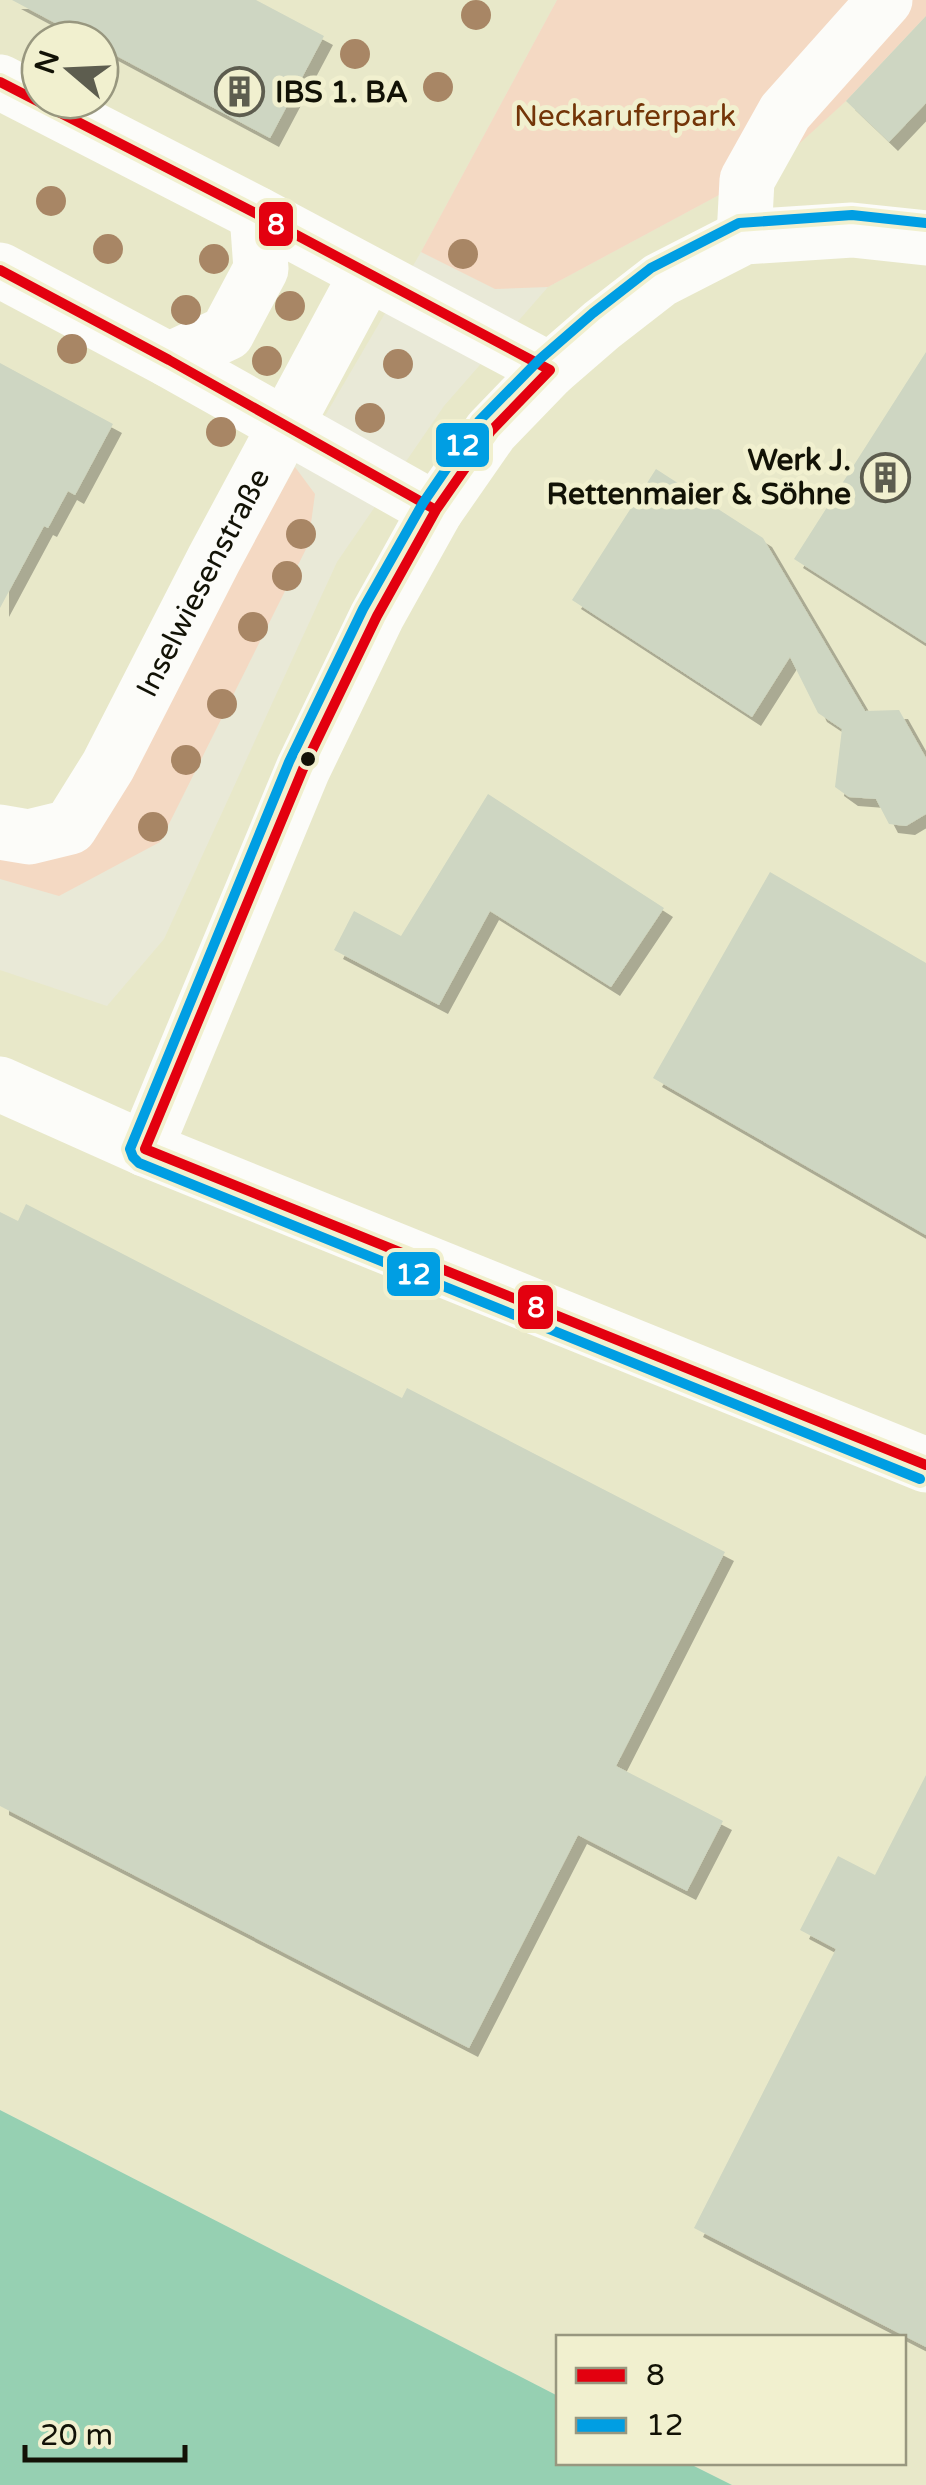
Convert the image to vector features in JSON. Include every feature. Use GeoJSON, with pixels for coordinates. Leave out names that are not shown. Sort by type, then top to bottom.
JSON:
{"type":"FeatureCollection","features":[{"type":"Feature","properties":{"kind":"street"},"geometry":{"type":"LineString","coordinates":[[744,238],[747,180],[785,112],[886,0]]}},
{"type":"Feature","properties":{"kind":"street"},"geometry":{"type":"LineString","coordinates":[[0,82],[550,370]]}},
{"type":"Feature","properties":{"kind":"street"},"geometry":{"type":"LineString","coordinates":[[169,360],[227,334],[261,269],[257,214]]}},
{"type":"Feature","properties":{"kind":"street"},"geometry":{"type":"LineString","coordinates":[[144,1148],[303,769],[377,616],[436,510],[491,431],[602,324],[660,280],[744,238],[852,230],[926,238]]}},
{"type":"Feature","properties":{"kind":"street"},"geometry":{"type":"LineString","coordinates":[[0,270],[436,510]]}},
{"type":"Feature","properties":{"kind":"street","name":"Inselwiesenstraße"},"geometry":{"type":"LineString","coordinates":[[0,832],[29,837],[70,828],[108,766],[366,274]]}},
{"type":"Feature","properties":{"kind":"street"},"geometry":{"type":"LineString","coordinates":[[0,1084],[144,1148],[926,1465]]}},
{"type":"Feature","properties":{"kind":"shaded area"},"geometry":{"type":"Polygon","coordinates":[[[0,0],[557,0],[421,252],[295,467],[87,840],[0,846],[0,0]]]}},
{"type":"Feature","properties":{"kind":"shaded area"},"geometry":{"type":"Polygon","coordinates":[[[926,16],[926,2485],[732,2485],[692,2465],[906,2465],[906,2335],[556,2335],[556,2395],[0,2110],[0,970],[107,1006],[164,939],[337,562],[444,406],[548,287],[747,180],[846,101],[926,16]]]}},
{"type":"Feature","properties":{"kind":"shaded area"},"geometry":{"type":"Polygon","coordinates":[[[0,2110],[556,2395],[556,2465],[692,2465],[732,2485],[0,2485],[0,2110]]]}},
{"type":"Feature","properties":{"kind":"green space","name":"Neckaruferpark"},"geometry":{"type":"Polygon","coordinates":[[[557,0],[926,0],[926,16],[846,101],[766,174],[747,180],[548,287],[495,289],[421,252],[557,0]]]}},
{"type":"Feature","properties":{"kind":"green space"},"geometry":{"type":"Polygon","coordinates":[[[295,467],[315,494],[308,545],[160,842],[59,896],[0,879],[0,846],[87,840],[295,467]]]}},
{"type":"Feature","properties":{"kind":"building","name":"IBS 1. BA"},"geometry":{"type":"Polygon","coordinates":[[[12,0],[256,0],[324,36],[270,138],[120,58],[120,20],[50,20],[12,0]]]}},
{"type":"Feature","properties":{"kind":"building"},"geometry":{"type":"Polygon","coordinates":[[[926,16],[926,103],[889,142],[846,101],[926,16]]]}},
{"type":"Feature","properties":{"kind":"building","name":"Werk J. Rettenmaier & Söhne"},"geometry":{"type":"Polygon","coordinates":[[[926,352],[926,643],[794,559],[926,352]]]}},
{"type":"Feature","properties":{"kind":"building"},"geometry":{"type":"Polygon","coordinates":[[[0,363],[113,424],[75,495],[68,491],[48,528],[44,526],[0,608],[0,363]]]}},
{"type":"Feature","properties":{"kind":"building"},"geometry":{"type":"Polygon","coordinates":[[[656,469],[763,538],[865,711],[899,710],[926,758],[926,814],[906,826],[889,824],[876,799],[849,797],[835,787],[842,729],[818,713],[790,657],[752,717],[572,600],[656,469]]]}},
{"type":"Feature","properties":{"kind":"building"},"geometry":{"type":"Polygon","coordinates":[[[488,794],[664,908],[611,987],[490,911],[439,1005],[334,950],[354,911],[401,936],[488,794]]]}},
{"type":"Feature","properties":{"kind":"building"},"geometry":{"type":"Polygon","coordinates":[[[770,872],[926,963],[926,1235],[653,1078],[770,872]]]}},
{"type":"Feature","properties":{"kind":"building"},"geometry":{"type":"Polygon","coordinates":[[[26,1204],[402,1398],[407,1388],[725,1552],[616,1766],[723,1821],[687,1891],[578,1835],[469,2048],[0,1806],[0,1212],[18,1221],[26,1204]]]}},
{"type":"Feature","properties":{"kind":"building"},"geometry":{"type":"Polygon","coordinates":[[[926,1775],[926,2347],[694,2228],[836,1949],[800,1930],[838,1856],[875,1875],[926,1775]]]}},
{"type":"Feature","properties":{"kind":"transit line","name":"8"},"geometry":{"type":"LineString","coordinates":[[0,82],[550,370]]}},
{"type":"Feature","properties":{"kind":"transit line","name":"12"},"geometry":{"type":"LineString","coordinates":[[920,1479],[139,1163],[130,1149],[289,762],[363,609],[423,503],[479,421],[540,359],[651,268],[739,223],[852,215],[926,223]]}},
{"type":"Feature","properties":{"kind":"transit line","name":"8"},"geometry":{"type":"LineString","coordinates":[[0,270],[436,510]]}},
{"type":"Feature","properties":{"kind":"transit line","name":"8"},"geometry":{"type":"LineString","coordinates":[[145,1149],[303,769],[377,616],[436,510],[491,431],[550,370]]}},
{"type":"Feature","properties":{"kind":"transit line","name":"8"},"geometry":{"type":"LineString","coordinates":[[145,1149],[926,1465]]}},
{"type":"Feature","properties":{"kind":"place","name":"IBS 1. BA"},"geometry":{"type":"Point","coordinates":[240,92]}},
{"type":"Feature","properties":{"kind":"place","name":"Werk J. Rettenmaier & Söhne"},"geometry":{"type":"Point","coordinates":[886,477]}}]}
